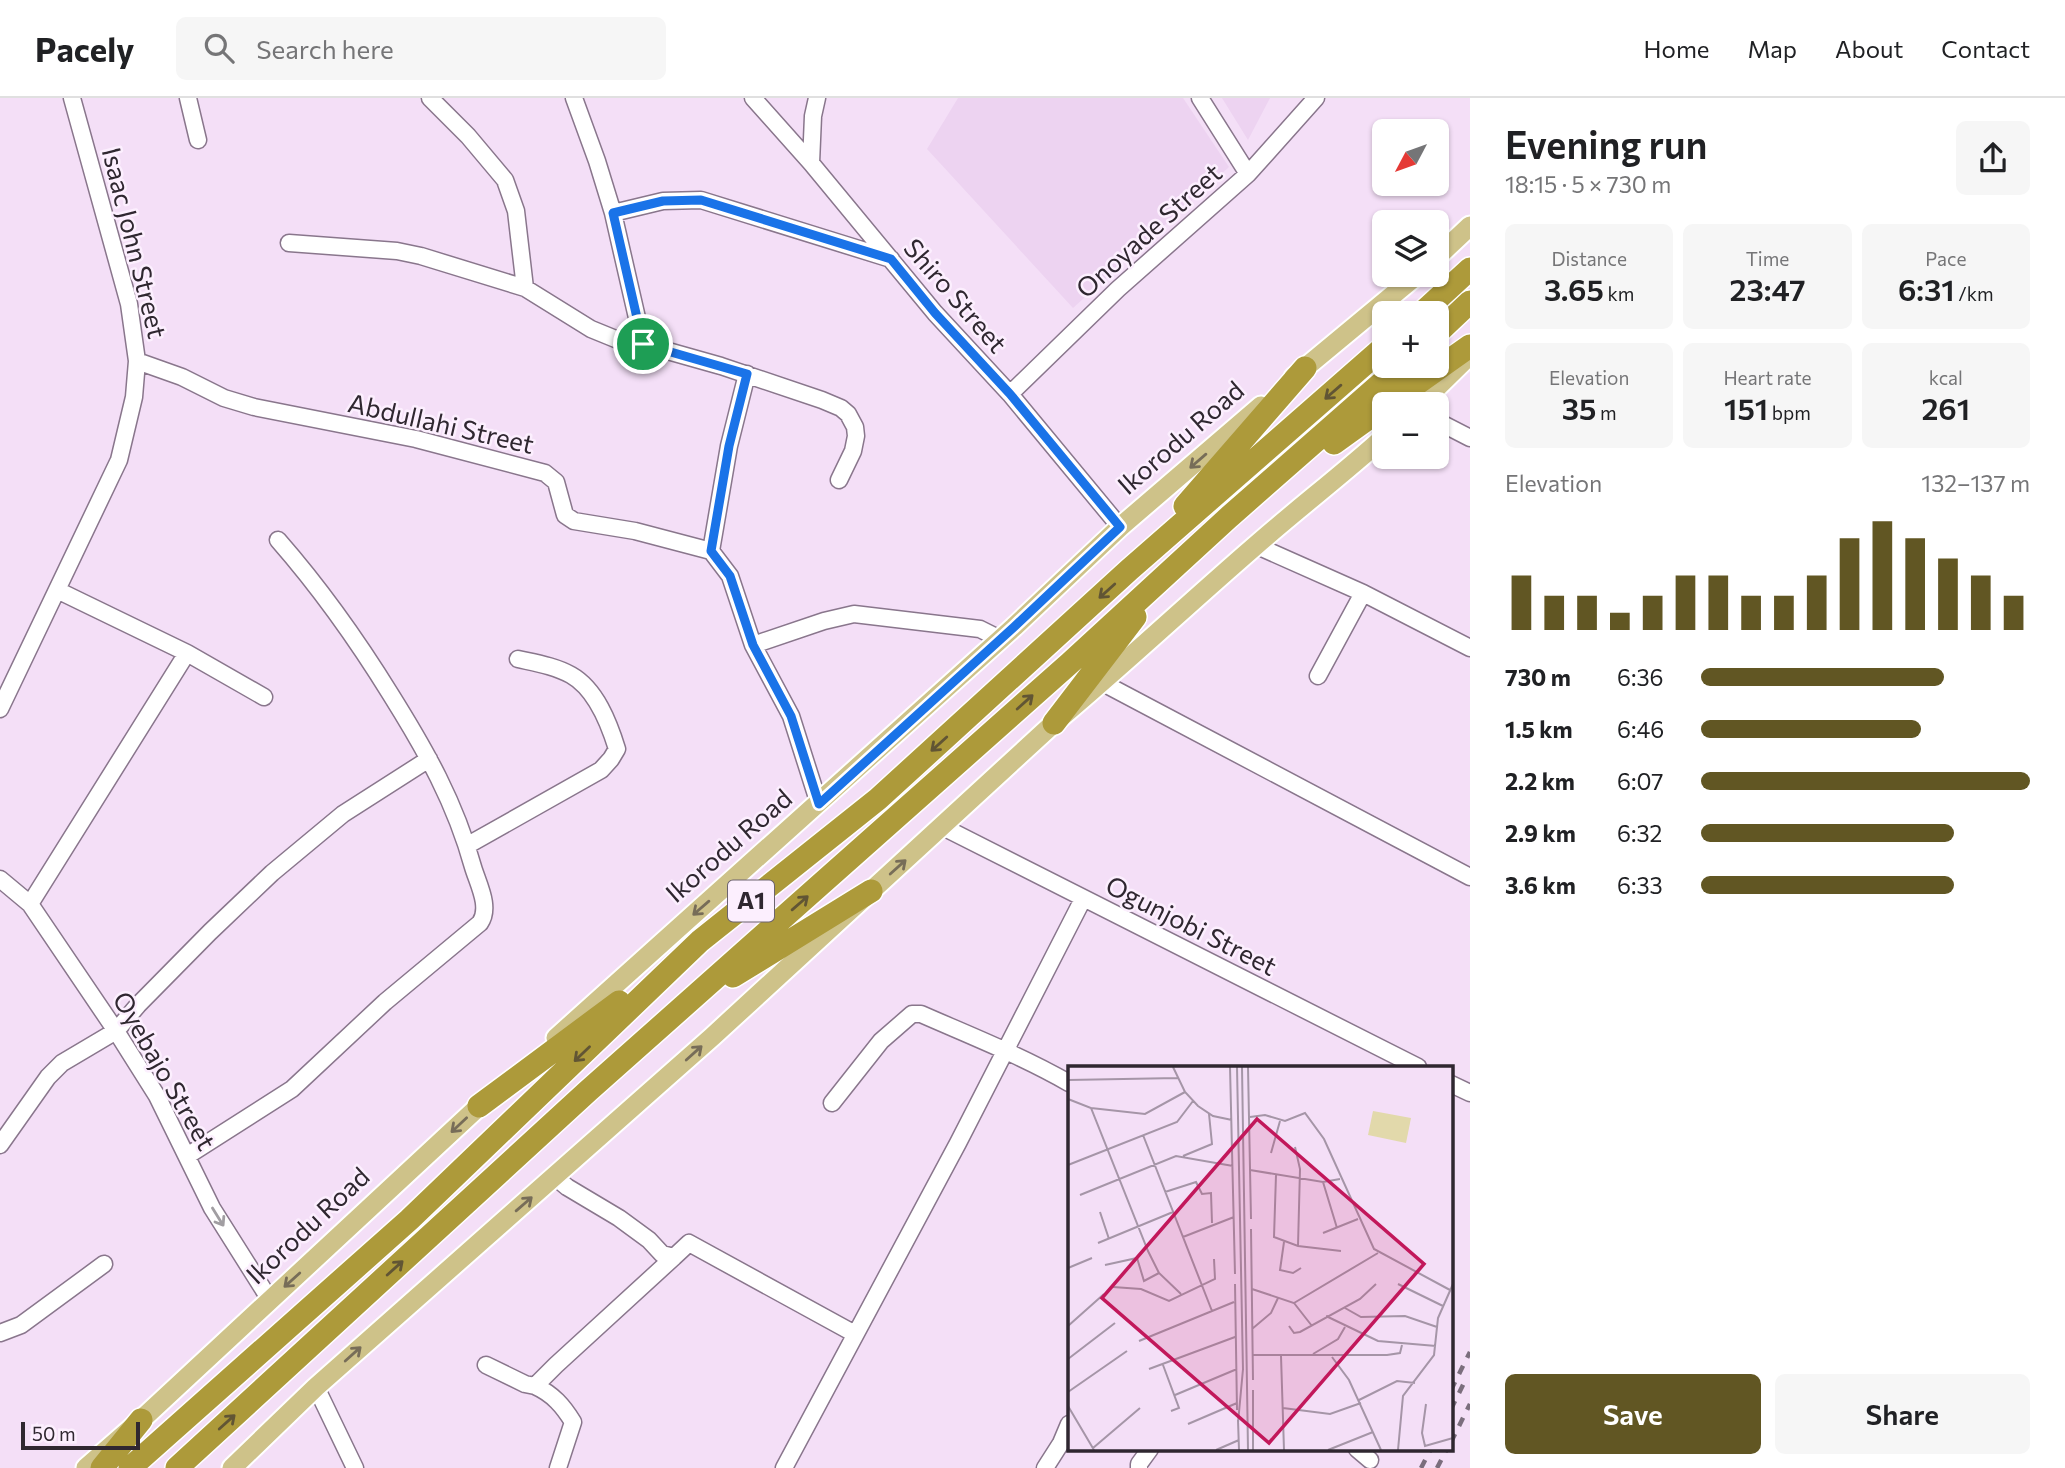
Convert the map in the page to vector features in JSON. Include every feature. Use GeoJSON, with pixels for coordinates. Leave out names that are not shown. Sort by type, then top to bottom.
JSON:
{"type":"FeatureCollection","features":[{"type":"Feature","properties":{"kind":"highway"},"geometry":{"type":"LineString","coordinates":[[1435,301],[1470,269]]}},
{"type":"Feature","properties":{"kind":"highway"},"geometry":{"type":"LineString","coordinates":[[1449,322],[1470,302]]}},
{"type":"Feature","properties":{"kind":"highway"},"geometry":{"type":"LineString","coordinates":[[1405,392],[1470,346]]}},
{"type":"Feature","properties":{"kind":"highway","name":"Ikorodu Road"},"geometry":{"type":"LineString","coordinates":[[130,1468],[409,1220],[700,942],[878,799],[1129,570],[1372,357]]}},
{"type":"Feature","properties":{"kind":"highway"},"geometry":{"type":"LineString","coordinates":[[1129,570],[1305,368]]}},
{"type":"Feature","properties":{"kind":"highway","name":"A1"},"geometry":{"type":"LineString","coordinates":[[177,1468],[680,1009],[906,809],[1228,517],[1387,378]]}},
{"type":"Feature","properties":{"kind":"highway"},"geometry":{"type":"LineString","coordinates":[[1228,517],[1372,415]]}},
{"type":"Feature","properties":{"kind":"highway"},"geometry":{"type":"LineString","coordinates":[[1054,723],[1172,569]]}},
{"type":"Feature","properties":{"kind":"highway"},"geometry":{"type":"LineString","coordinates":[[680,1009],[871,891]]}},
{"type":"Feature","properties":{"kind":"highway"},"geometry":{"type":"LineString","coordinates":[[479,1106],[700,942]]}},
{"type":"Feature","properties":{"kind":"highway"},"geometry":{"type":"LineString","coordinates":[[102,1468],[141,1420]]}},
{"type":"Feature","properties":{"kind":"main road"},"geometry":{"type":"LineString","coordinates":[[1449,246],[1470,226]]}},
{"type":"Feature","properties":{"kind":"main road","name":"Ikorodu Road"},"geometry":{"type":"LineString","coordinates":[[86,1468],[479,1106],[819,804],[1120,527],[1403,287]]}},
{"type":"Feature","properties":{"kind":"main road"},"geometry":{"type":"LineString","coordinates":[[1432,392],[1470,355]]}},
{"type":"Feature","properties":{"kind":"main road"},"geometry":{"type":"LineString","coordinates":[[232,1468],[316,1387],[712,1037],[1054,723],[1103,683],[1255,545],[1372,448]]}},
{"type":"Feature","properties":{"kind":"street","name":"Isaac John Street"},"geometry":{"type":"LineString","coordinates":[[0,709],[119,460],[134,397],[137,361],[127,293],[72,98]]}},
{"type":"Feature","properties":{"kind":"street"},"geometry":{"type":"LineString","coordinates":[[188,98],[198,139]]}},
{"type":"Feature","properties":{"kind":"street"},"geometry":{"type":"LineString","coordinates":[[430,98],[468,136],[505,180],[516,211],[525,288]]}},
{"type":"Feature","properties":{"kind":"street"},"geometry":{"type":"LineString","coordinates":[[574,98],[613,213],[643,344]]}},
{"type":"Feature","properties":{"kind":"street","name":"Shiro Street"},"geometry":{"type":"LineString","coordinates":[[752,98],[811,163],[935,313],[1010,394],[1120,527]]}},
{"type":"Feature","properties":{"kind":"street"},"geometry":{"type":"LineString","coordinates":[[811,163],[813,116],[817,98]]}},
{"type":"Feature","properties":{"kind":"street"},"geometry":{"type":"LineString","coordinates":[[1200,98],[1248,174]]}},
{"type":"Feature","properties":{"kind":"street","name":"Onoyade Street"},"geometry":{"type":"LineString","coordinates":[[1010,394],[1118,289],[1248,174],[1316,98]]}},
{"type":"Feature","properties":{"kind":"street"},"geometry":{"type":"LineString","coordinates":[[613,213],[663,201],[701,200],[891,259]]}},
{"type":"Feature","properties":{"kind":"street"},"geometry":{"type":"LineString","coordinates":[[289,243],[397,251],[433,259],[525,288],[591,329],[618,340],[643,344],[747,374],[841,408],[853,421],[856,436],[853,451],[839,480]]}},
{"type":"Feature","properties":{"kind":"street","name":"Abdullahi Street"},"geometry":{"type":"LineString","coordinates":[[137,361],[182,377],[224,398],[254,407],[416,439],[545,473],[556,482],[565,515],[574,521],[635,531],[711,551]]}},
{"type":"Feature","properties":{"kind":"street"},"geometry":{"type":"LineString","coordinates":[[747,374],[729,446],[711,551],[730,576],[753,645],[791,716],[819,804]]}},
{"type":"Feature","properties":{"kind":"street"},"geometry":{"type":"LineString","coordinates":[[1449,427],[1470,438]]}},
{"type":"Feature","properties":{"kind":"street"},"geometry":{"type":"LineString","coordinates":[[187,1156],[292,1089],[385,1002],[480,923],[486,911],[468,845],[429,760],[351,633],[310,575],[278,540]]}},
{"type":"Feature","properties":{"kind":"street"},"geometry":{"type":"LineString","coordinates":[[1255,545],[1363,593],[1470,648]]}},
{"type":"Feature","properties":{"kind":"street"},"geometry":{"type":"LineString","coordinates":[[57,590],[187,653],[264,697]]}},
{"type":"Feature","properties":{"kind":"street"},"geometry":{"type":"LineString","coordinates":[[1318,676],[1363,593]]}},
{"type":"Feature","properties":{"kind":"street"},"geometry":{"type":"LineString","coordinates":[[753,645],[803,627],[854,614],[980,629],[1000,639]]}},
{"type":"Feature","properties":{"kind":"street"},"geometry":{"type":"LineString","coordinates":[[30,904],[187,653]]}},
{"type":"Feature","properties":{"kind":"street"},"geometry":{"type":"LineString","coordinates":[[468,845],[601,770],[617,749],[601,709],[573,676],[550,666],[518,659]]}},
{"type":"Feature","properties":{"kind":"street"},"geometry":{"type":"LineString","coordinates":[[1103,683],[1470,877]]}},
{"type":"Feature","properties":{"kind":"street"},"geometry":{"type":"LineString","coordinates":[[0,1145],[48,1077],[62,1063],[116,1031],[210,932],[272,873],[343,814],[429,760]]}},
{"type":"Feature","properties":{"kind":"street","name":"Ogunjobi Street"},"geometry":{"type":"LineString","coordinates":[[943,827],[1416,1066]]}},
{"type":"Feature","properties":{"kind":"street","name":"Oyebajo Street"},"geometry":{"type":"LineString","coordinates":[[0,879],[30,904],[116,1031],[157,1096],[212,1208],[270,1300]]}},
{"type":"Feature","properties":{"kind":"street"},"geometry":{"type":"LineString","coordinates":[[784,1468],[1006,1051],[1083,899]]}},
{"type":"Feature","properties":{"kind":"street"},"geometry":{"type":"LineString","coordinates":[[832,1103],[881,1041],[912,1014],[921,1014],[1006,1051],[1068,1082]]}},
{"type":"Feature","properties":{"kind":"street"},"geometry":{"type":"LineString","coordinates":[[1452,1084],[1470,1093]]}},
{"type":"Feature","properties":{"kind":"street"},"geometry":{"type":"LineString","coordinates":[[555,1177],[649,1240],[662,1254],[674,1257]]}},
{"type":"Feature","properties":{"kind":"street"},"geometry":{"type":"LineString","coordinates":[[535,1386],[689,1243],[855,1334]]}},
{"type":"Feature","properties":{"kind":"street"},"geometry":{"type":"LineString","coordinates":[[0,1333],[21,1325],[104,1264]]}},
{"type":"Feature","properties":{"kind":"street"},"geometry":{"type":"LineString","coordinates":[[486,1364],[525,1384],[544,1390],[562,1404],[573,1422],[558,1468]]}},
{"type":"Feature","properties":{"kind":"street"},"geometry":{"type":"LineString","coordinates":[[316,1387],[355,1468]]}},
{"type":"Feature","properties":{"kind":"street"},"geometry":{"type":"LineString","coordinates":[[1045,1468],[1062,1443],[1068,1427]]}},
{"type":"Feature","properties":{"kind":"street"},"geometry":{"type":"LineString","coordinates":[[1139,1468],[1149,1450]]}},
{"type":"Feature","properties":{"kind":"street"},"geometry":{"type":"LineString","coordinates":[[1358,1450],[1370,1460]]}},
{"type":"Feature","properties":{"kind":"shaded area"},"geometry":{"type":"Polygon","coordinates":[[[958,98],[1183,98],[1229,167],[1073,308],[927,149],[958,98]]]}},
{"type":"Feature","properties":{"kind":"shaded area"},"geometry":{"type":"Polygon","coordinates":[[[1222,98],[1270,98],[1248,140],[1222,98]]]}},
{"type":"Feature","properties":{"kind":"railway"},"geometry":{"type":"LineString","coordinates":[[1452,1388],[1470,1352]]}},
{"type":"Feature","properties":{"kind":"railway"},"geometry":{"type":"LineString","coordinates":[[1452,1407],[1465,1381]]}},
{"type":"Feature","properties":{"kind":"railway"},"geometry":{"type":"LineString","coordinates":[[1452,1440],[1470,1404]]}},
{"type":"Feature","properties":{"kind":"railway"},"geometry":{"type":"LineString","coordinates":[[1421,1468],[1430,1450]]}},
{"type":"Feature","properties":{"kind":"railway"},"geometry":{"type":"LineString","coordinates":[[1437,1468],[1446,1450]]}},
{"type":"Feature","properties":{"kind":"route"},"geometry":{"type":"LineString","coordinates":[[701,200],[891,259],[935,313],[1010,394],[1120,527],[819,804],[791,716],[753,645],[730,576],[711,551],[729,446],[747,374],[643,344],[613,213],[663,201],[701,200]]}}]}
